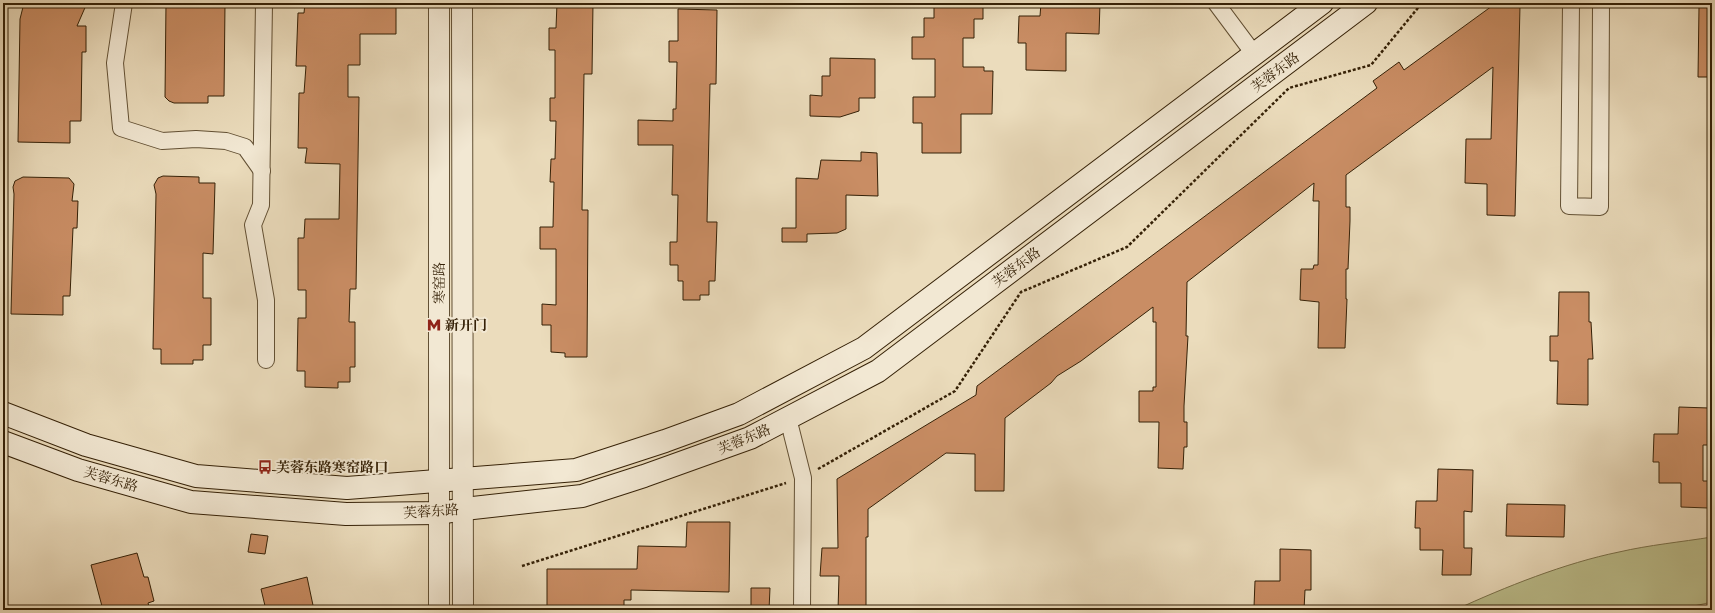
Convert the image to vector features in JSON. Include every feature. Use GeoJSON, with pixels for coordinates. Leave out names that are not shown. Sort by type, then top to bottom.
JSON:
{"type":"FeatureCollection","features":[{"type":"Feature","properties":{"kind":"main road","name":"芙蓉东路"},"geometry":{"type":"LineString","coordinates":[[3,413],[86,445],[196,476],[347,488],[464,478],[477,479],[576,470],[643,449],[739,414],[864,348],[1322,3]]}},
{"type":"Feature","properties":{"kind":"main road","name":"芙蓉东路"},"geometry":{"type":"LineString","coordinates":[[3,442],[78,470],[192,502],[346,514],[440,513],[582,496],[674,467],[750,438],[878,371],[1366,3]]}},
{"type":"Feature","properties":{"kind":"street"},"geometry":{"type":"LineString","coordinates":[[124,3],[115,63],[121,128],[162,141],[196,139],[226,141],[245,147],[262,171]]}},
{"type":"Feature","properties":{"kind":"street"},"geometry":{"type":"LineString","coordinates":[[264,3],[261,205],[253,225],[266,300],[266,360]]}},
{"type":"Feature","properties":{"kind":"street","name":"寒窑路"},"geometry":{"type":"LineString","coordinates":[[439,3],[439,610]]}},
{"type":"Feature","properties":{"kind":"street","name":"寒窑路"},"geometry":{"type":"LineString","coordinates":[[462,3],[464,478],[463,610]]}},
{"type":"Feature","properties":{"kind":"street"},"geometry":{"type":"LineString","coordinates":[[1216,3],[1254,54]]}},
{"type":"Feature","properties":{"kind":"street"},"geometry":{"type":"LineString","coordinates":[[1571,3],[1569,206],[1600,207],[1600,3]]}},
{"type":"Feature","properties":{"kind":"street"},"geometry":{"type":"LineString","coordinates":[[788,418],[803,478],[802,610]]}},
{"type":"Feature","properties":{"kind":"path"},"geometry":{"type":"LineString","coordinates":[[522,566],[803,478],[954,391],[1021,292],[1127,247],[1289,88],[1371,65],[1422,3]]}},
{"type":"Feature","properties":{"kind":"green space"},"geometry":{"type":"Polygon","coordinates":[[[1712,537],[1712,602],[1676,610],[1455,610],[1515,584],[1578,562],[1653,545],[1712,537]]]}},
{"type":"Feature","properties":{"kind":"building"},"geometry":{"type":"Polygon","coordinates":[[[27,3],[87,3],[77,26],[86,26],[86,52],[82,52],[81,121],[70,121],[70,143],[18,142],[20,19],[23,7],[27,3]]]}},
{"type":"Feature","properties":{"kind":"building"},"geometry":{"type":"Polygon","coordinates":[[[166,3],[225,4],[224,96],[208,96],[208,103],[174,103],[165,97],[166,3]]]}},
{"type":"Feature","properties":{"kind":"building"},"geometry":{"type":"Polygon","coordinates":[[[305,3],[396,3],[396,34],[360,34],[360,65],[348,65],[348,97],[359,97],[356,289],[350,289],[349,322],[355,322],[355,367],[350,367],[350,382],[338,382],[338,388],[305,387],[305,371],[297,371],[298,318],[306,318],[306,290],[298,290],[298,238],[304,238],[305,219],[339,219],[340,164],[305,163],[307,148],[298,148],[299,93],[304,93],[306,66],[296,66],[298,13],[304,13],[305,3]]]}},
{"type":"Feature","properties":{"kind":"building"},"geometry":{"type":"Polygon","coordinates":[[[557,3],[593,3],[592,74],[584,74],[582,210],[588,210],[587,357],[565,357],[565,353],[551,352],[551,325],[542,325],[542,304],[556,305],[556,249],[540,249],[540,227],[553,227],[554,182],[550,182],[551,159],[555,159],[556,121],[550,121],[550,98],[555,98],[555,50],[549,50],[549,28],[556,28],[557,3]]]}},
{"type":"Feature","properties":{"kind":"building"},"geometry":{"type":"Polygon","coordinates":[[[934,3],[983,3],[983,19],[974,19],[974,38],[963,38],[963,67],[984,67],[984,71],[993,71],[992,114],[961,114],[961,153],[922,153],[922,123],[913,123],[913,97],[935,97],[935,59],[912,59],[912,37],[924,37],[924,18],[934,18],[934,3]]]}},
{"type":"Feature","properties":{"kind":"building"},"geometry":{"type":"Polygon","coordinates":[[[1041,3],[1100,3],[1099,34],[1066,33],[1066,71],[1026,70],[1026,43],[1018,43],[1019,16],[1040,16],[1041,3]]]}},
{"type":"Feature","properties":{"kind":"building"},"geometry":{"type":"Polygon","coordinates":[[[1492,6],[1520,6],[1515,216],[1487,215],[1487,184],[1465,183],[1466,139],[1491,139],[1493,67],[1346,175],[1346,207],[1350,207],[1350,221],[1348,269],[1346,269],[1347,299],[1345,348],[1318,348],[1319,302],[1300,300],[1301,269],[1313,269],[1314,265],[1318,265],[1319,201],[1313,201],[1314,183],[1187,282],[1186,336],[1188,336],[1184,422],[1187,422],[1187,447],[1184,447],[1183,469],[1158,468],[1159,422],[1139,422],[1139,391],[1153,391],[1153,387],[1156,387],[1156,322],[1153,322],[1153,307],[1081,361],[1057,376],[1051,383],[1005,418],[1004,491],[975,491],[975,454],[946,453],[868,509],[868,537],[866,537],[866,610],[838,610],[839,576],[820,576],[822,548],[838,548],[837,479],[976,395],[977,386],[1377,88],[1373,81],[1399,62],[1404,70],[1492,6]]]}},
{"type":"Feature","properties":{"kind":"building"},"geometry":{"type":"Polygon","coordinates":[[[1699,7],[1712,8],[1712,77],[1698,77],[1699,7]]]}},
{"type":"Feature","properties":{"kind":"building"},"geometry":{"type":"Polygon","coordinates":[[[678,9],[717,10],[716,84],[710,84],[707,222],[717,222],[715,281],[709,281],[709,295],[700,295],[700,300],[683,300],[683,281],[678,281],[678,265],[670,265],[670,242],[677,242],[678,195],[672,195],[673,145],[638,145],[638,120],[673,121],[673,109],[676,109],[677,62],[669,62],[669,41],[678,41],[678,9]]]}},
{"type":"Feature","properties":{"kind":"building"},"geometry":{"type":"Polygon","coordinates":[[[830,58],[875,59],[875,98],[859,98],[859,111],[840,117],[810,116],[810,95],[822,96],[822,76],[830,76],[830,58]]]}},
{"type":"Feature","properties":{"kind":"building"},"geometry":{"type":"Polygon","coordinates":[[[861,152],[877,153],[878,196],[846,195],[846,229],[837,233],[807,234],[807,242],[782,242],[782,228],[796,228],[796,178],[818,179],[821,160],[861,161],[861,152]]]}},
{"type":"Feature","properties":{"kind":"building"},"geometry":{"type":"Polygon","coordinates":[[[163,176],[199,177],[199,183],[215,183],[213,254],[203,253],[203,298],[211,298],[211,345],[203,345],[203,360],[193,360],[193,364],[161,364],[161,349],[153,349],[156,194],[154,185],[158,178],[163,176]]]}},
{"type":"Feature","properties":{"kind":"building"},"geometry":{"type":"Polygon","coordinates":[[[23,177],[69,178],[74,184],[72,201],[78,201],[77,228],[73,228],[70,296],[63,296],[63,315],[11,314],[13,187],[15,181],[23,177]]]}},
{"type":"Feature","properties":{"kind":"building"},"geometry":{"type":"Polygon","coordinates":[[[1559,292],[1589,292],[1589,322],[1591,322],[1593,359],[1588,359],[1588,405],[1557,404],[1558,361],[1550,361],[1550,336],[1558,336],[1559,292]]]}},
{"type":"Feature","properties":{"kind":"building"},"geometry":{"type":"Polygon","coordinates":[[[1679,407],[1709,408],[1708,445],[1703,445],[1703,481],[1709,481],[1708,508],[1681,507],[1681,483],[1659,483],[1659,462],[1653,462],[1654,434],[1678,434],[1679,407]]]}},
{"type":"Feature","properties":{"kind":"building"},"geometry":{"type":"Polygon","coordinates":[[[1438,469],[1473,470],[1472,512],[1464,511],[1464,548],[1472,548],[1471,575],[1442,575],[1443,550],[1420,550],[1420,528],[1415,528],[1416,501],[1437,501],[1438,469]]]}},
{"type":"Feature","properties":{"kind":"building"},"geometry":{"type":"Polygon","coordinates":[[[1507,504],[1565,505],[1564,537],[1506,536],[1507,504]]]}},
{"type":"Feature","properties":{"kind":"building"},"geometry":{"type":"Polygon","coordinates":[[[687,522],[730,522],[729,592],[631,590],[631,600],[624,600],[624,607],[613,607],[613,610],[547,610],[547,569],[637,569],[638,546],[686,547],[687,522]]]}},
{"type":"Feature","properties":{"kind":"building"},"geometry":{"type":"Polygon","coordinates":[[[251,534],[268,536],[265,554],[248,552],[251,534]]]}},
{"type":"Feature","properties":{"kind":"building"},"geometry":{"type":"Polygon","coordinates":[[[1280,549],[1311,550],[1311,590],[1305,590],[1304,610],[1261,610],[1261,607],[1254,607],[1255,581],[1280,581],[1280,549]]]}},
{"type":"Feature","properties":{"kind":"building"},"geometry":{"type":"Polygon","coordinates":[[[137,553],[144,577],[148,577],[154,601],[148,603],[150,610],[103,610],[91,565],[137,553]]]}},
{"type":"Feature","properties":{"kind":"building"},"geometry":{"type":"Polygon","coordinates":[[[307,577],[314,610],[266,610],[261,589],[307,577]]]}},
{"type":"Feature","properties":{"kind":"building"},"geometry":{"type":"Polygon","coordinates":[[[751,588],[770,588],[769,610],[751,610],[751,588]]]}},
{"type":"Feature","properties":{"kind":"place","name":"新开门"},"geometry":{"type":"Point","coordinates":[434,325]}},
{"type":"Feature","properties":{"kind":"place","name":"芙蓉东路寒窑路口"},"geometry":{"type":"Point","coordinates":[265,467]}}]}
